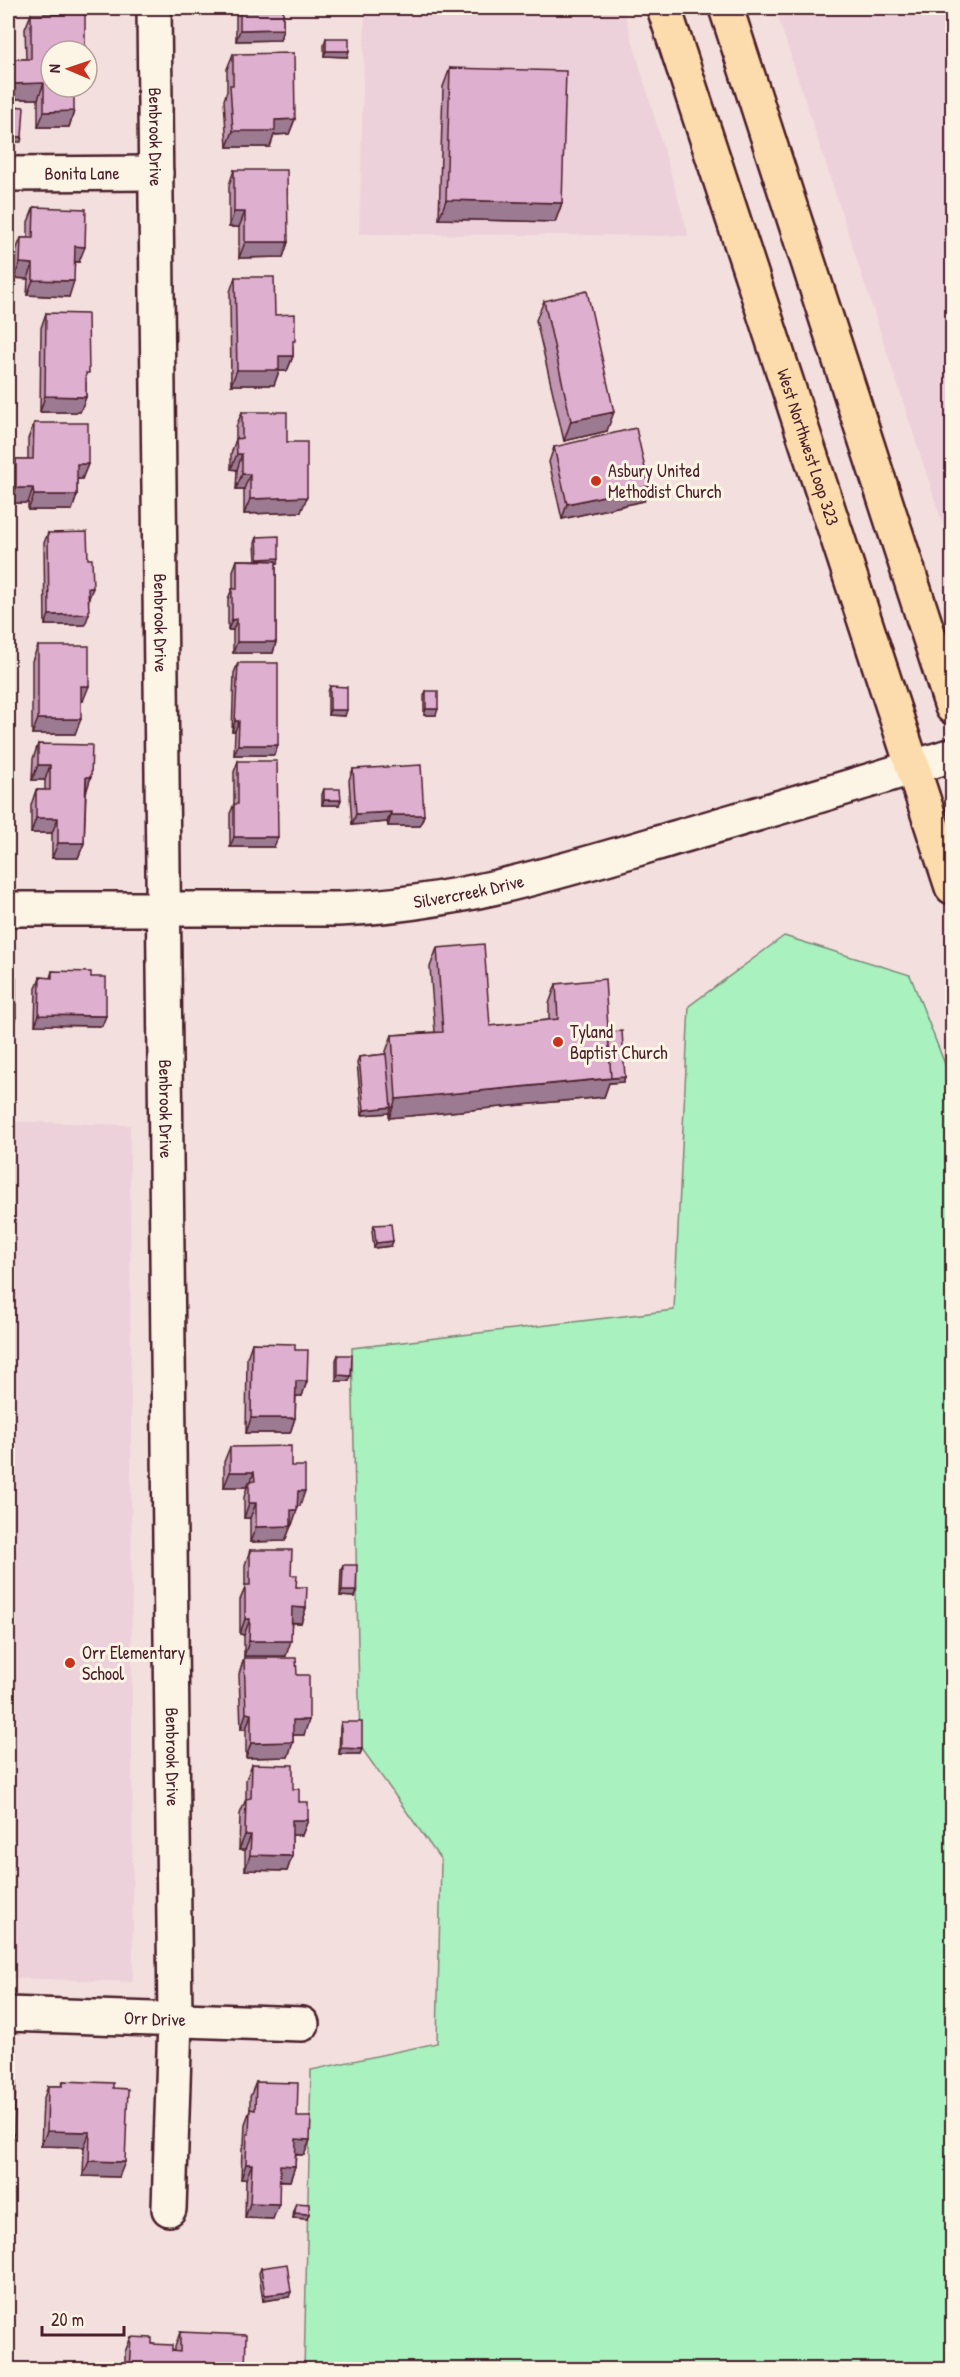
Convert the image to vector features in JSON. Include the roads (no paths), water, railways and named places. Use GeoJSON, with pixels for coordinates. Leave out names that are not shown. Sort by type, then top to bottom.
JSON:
{"type":"FeatureCollection","features":[{"type":"Feature","properties":{"kind":"highway","name":"West Northwest Loop 323"},"geometry":{"type":"LineString","coordinates":[[664,8],[915,767],[952,887]]}},
{"type":"Feature","properties":{"kind":"highway"},"geometry":{"type":"LineString","coordinates":[[726,8],[952,707]]}},
{"type":"Feature","properties":{"kind":"street","name":"Benbrook Drive"},"geometry":{"type":"LineString","coordinates":[[154,8],[175,2020],[169,2210]]}},
{"type":"Feature","properties":{"kind":"street","name":"Bonita Lane"},"geometry":{"type":"LineString","coordinates":[[8,174],[156,173]]}},
{"type":"Feature","properties":{"kind":"street","name":"Silvercreek Drive"},"geometry":{"type":"LineString","coordinates":[[8,909],[372,908],[446,899],[551,875],[952,755]]}},
{"type":"Feature","properties":{"kind":"street","name":"Orr Drive"},"geometry":{"type":"LineString","coordinates":[[8,2014],[302,2024]]}},
{"type":"Feature","properties":{"kind":"place","name":"Asbury United Methodist Church"},"geometry":{"type":"Point","coordinates":[596,481]}},
{"type":"Feature","properties":{"kind":"place","name":"Tyland Baptist Church"},"geometry":{"type":"Point","coordinates":[558,1042]}},
{"type":"Feature","properties":{"kind":"place","name":"Orr Elementary School"},"geometry":{"type":"Point","coordinates":[70,1663]}}]}
